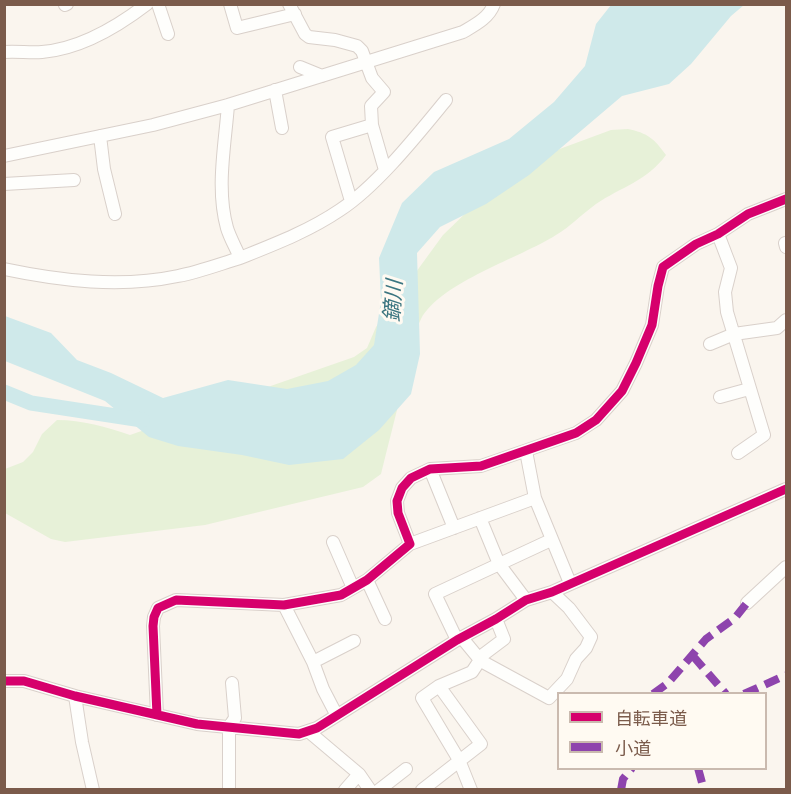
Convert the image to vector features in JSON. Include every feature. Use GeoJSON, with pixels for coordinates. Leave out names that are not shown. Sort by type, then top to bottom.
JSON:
{"type":"FeatureCollection","features":[{"type":"Feature","properties":{"kind":"street"},"geometry":{"type":"LineString","coordinates":[[7,52],[43,52],[85,42],[132,16],[147,4]]}},
{"type":"Feature","properties":{"kind":"street"},"geometry":{"type":"LineString","coordinates":[[158,4],[168,34]]}},
{"type":"Feature","properties":{"kind":"street"},"geometry":{"type":"LineString","coordinates":[[230,4],[237,28],[292,10],[309,37],[357,46],[362,51],[372,78],[384,92],[371,106],[372,125],[385,170]]}},
{"type":"Feature","properties":{"kind":"street"},"geometry":{"type":"LineString","coordinates":[[4,156],[153,125],[322,76],[463,32],[491,12],[494,4]]}},
{"type":"Feature","properties":{"kind":"street"},"geometry":{"type":"LineString","coordinates":[[300,67],[322,76]]}},
{"type":"Feature","properties":{"kind":"street"},"geometry":{"type":"LineString","coordinates":[[275,90],[282,128]]}},
{"type":"Feature","properties":{"kind":"street"},"geometry":{"type":"LineString","coordinates":[[4,269],[36,276],[85,282],[129,281],[178,276],[240,258],[312,228],[343,208],[385,170],[446,100]]}},
{"type":"Feature","properties":{"kind":"street"},"geometry":{"type":"LineString","coordinates":[[228,105],[222,189],[223,206],[227,229],[240,258]]}},
{"type":"Feature","properties":{"kind":"street"},"geometry":{"type":"LineString","coordinates":[[351,201],[332,137],[372,125]]}},
{"type":"Feature","properties":{"kind":"street"},"geometry":{"type":"LineString","coordinates":[[100,136],[104,169],[116,214]]}},
{"type":"Feature","properties":{"kind":"street"},"geometry":{"type":"LineString","coordinates":[[4,184],[74,180]]}},
{"type":"Feature","properties":{"kind":"street"},"geometry":{"type":"LineString","coordinates":[[410,544],[398,513],[397,501],[402,488],[411,478],[430,469],[481,466],[526,452],[576,433],[596,420],[622,391],[651,325],[663,267],[696,244],[718,234],[748,214],[786,199]]}},
{"type":"Feature","properties":{"kind":"street"},"geometry":{"type":"LineString","coordinates":[[718,234],[731,268],[725,292],[727,312],[764,435],[738,453]]}},
{"type":"Feature","properties":{"kind":"street"},"geometry":{"type":"LineString","coordinates":[[710,344],[734,334],[777,328],[786,320]]}},
{"type":"Feature","properties":{"kind":"street"},"geometry":{"type":"LineString","coordinates":[[720,397],[749,389]]}},
{"type":"Feature","properties":{"kind":"street"},"geometry":{"type":"LineString","coordinates":[[526,452],[535,498],[570,583]]}},
{"type":"Feature","properties":{"kind":"street"},"geometry":{"type":"LineString","coordinates":[[430,469],[454,528]]}},
{"type":"Feature","properties":{"kind":"street"},"geometry":{"type":"LineString","coordinates":[[4,681],[24,681],[75,696],[197,724],[299,734],[317,728],[336,714],[526,600],[552,592],[786,489]]}},
{"type":"Feature","properties":{"kind":"street"},"geometry":{"type":"LineString","coordinates":[[157,716],[153,626],[158,608],[176,600],[284,605],[341,595],[367,580],[410,544],[535,498]]}},
{"type":"Feature","properties":{"kind":"street"},"geometry":{"type":"LineString","coordinates":[[480,518],[499,564],[526,600]]}},
{"type":"Feature","properties":{"kind":"street"},"geometry":{"type":"LineString","coordinates":[[551,540],[435,594],[459,639],[481,661],[549,698],[567,679],[576,659],[586,648],[591,637],[569,608],[552,592]]}},
{"type":"Feature","properties":{"kind":"street"},"geometry":{"type":"LineString","coordinates":[[333,542],[353,588]]}},
{"type":"Feature","properties":{"kind":"street"},"geometry":{"type":"LineString","coordinates":[[747,603],[786,567]]}},
{"type":"Feature","properties":{"kind":"street"},"geometry":{"type":"LineString","coordinates":[[367,580],[386,619]]}},
{"type":"Feature","properties":{"kind":"street"},"geometry":{"type":"LineString","coordinates":[[284,605],[336,714]]}},
{"type":"Feature","properties":{"kind":"street"},"geometry":{"type":"LineString","coordinates":[[471,789],[459,760],[422,698],[439,686],[472,672],[484,654],[504,639],[496,619]]}},
{"type":"Feature","properties":{"kind":"street"},"geometry":{"type":"LineString","coordinates":[[313,662],[354,641]]}},
{"type":"Feature","properties":{"kind":"street"},"geometry":{"type":"LineString","coordinates":[[229,789],[229,727],[235,718],[232,683]]}},
{"type":"Feature","properties":{"kind":"street"},"geometry":{"type":"LineString","coordinates":[[422,789],[481,744],[439,686]]}},
{"type":"Feature","properties":{"kind":"street"},"geometry":{"type":"LineString","coordinates":[[75,696],[82,742],[93,789]]}},
{"type":"Feature","properties":{"kind":"street"},"geometry":{"type":"LineString","coordinates":[[308,731],[359,774],[370,789]]}},
{"type":"Feature","properties":{"kind":"street"},"geometry":{"type":"LineString","coordinates":[[379,789],[406,769]]}},
{"type":"Feature","properties":{"kind":"street"},"geometry":{"type":"LineString","coordinates":[[345,789],[359,774]]}},
{"type":"Feature","properties":{"kind":"green space"},"geometry":{"type":"Polygon","coordinates":[[[628,129],[650,137],[658,144],[666,155],[659,164],[633,183],[596,204],[556,235],[463,282],[431,306],[421,319],[412,343],[381,474],[363,487],[205,525],[65,542],[51,539],[5,513],[5,469],[23,462],[33,452],[42,434],[57,420],[85,423],[130,435],[354,357],[367,348],[376,327],[443,235],[501,179],[538,157],[611,130],[628,129]]]}},
{"type":"Feature","properties":{"kind":"water"},"geometry":{"type":"Polygon","coordinates":[[[611,5],[744,5],[731,16],[691,64],[669,84],[622,96],[529,175],[486,204],[440,227],[417,253],[420,354],[411,394],[379,430],[343,459],[289,465],[242,455],[178,446],[149,437],[105,401],[5,361],[5,316],[51,333],[77,360],[111,373],[163,398],[228,380],[287,389],[328,381],[356,365],[374,345],[381,301],[379,258],[402,203],[434,172],[509,139],[554,102],[585,66],[596,24],[611,5]]]}},
{"type":"Feature","properties":{"kind":"waterway","name":"鏑川"},"geometry":{"type":"LineString","coordinates":[[4,392],[31,403],[142,420]]}},
{"type":"Feature","properties":{"kind":"marked path"},"geometry":{"type":"LineString","coordinates":[[656,692],[668,683],[706,639],[735,618],[747,603]]}},
{"type":"Feature","properties":{"kind":"marked path"},"geometry":{"type":"LineString","coordinates":[[693,656],[724,692]]}},
{"type":"Feature","properties":{"kind":"marked path"},"geometry":{"type":"LineString","coordinates":[[748,692],[786,675]]}},
{"type":"Feature","properties":{"kind":"marked path"},"geometry":{"type":"LineString","coordinates":[[621,790],[623,779],[630,770]]}},
{"type":"Feature","properties":{"kind":"marked path"},"geometry":{"type":"LineString","coordinates":[[699,770],[704,790]]}},
{"type":"Feature","properties":{"kind":"cycle path"},"geometry":{"type":"LineString","coordinates":[[157,715],[153,626],[158,608],[176,600],[284,605],[341,595],[367,580],[410,544],[398,513],[397,501],[402,488],[411,478],[430,469],[481,466],[576,433],[596,420],[622,391],[636,363],[652,325],[663,267],[696,244],[718,234],[748,214],[786,199]]}},
{"type":"Feature","properties":{"kind":"cycle path"},"geometry":{"type":"LineString","coordinates":[[4,681],[24,681],[75,696],[197,724],[299,734],[317,728],[457,640],[526,600],[552,592],[786,489]]}}]}
